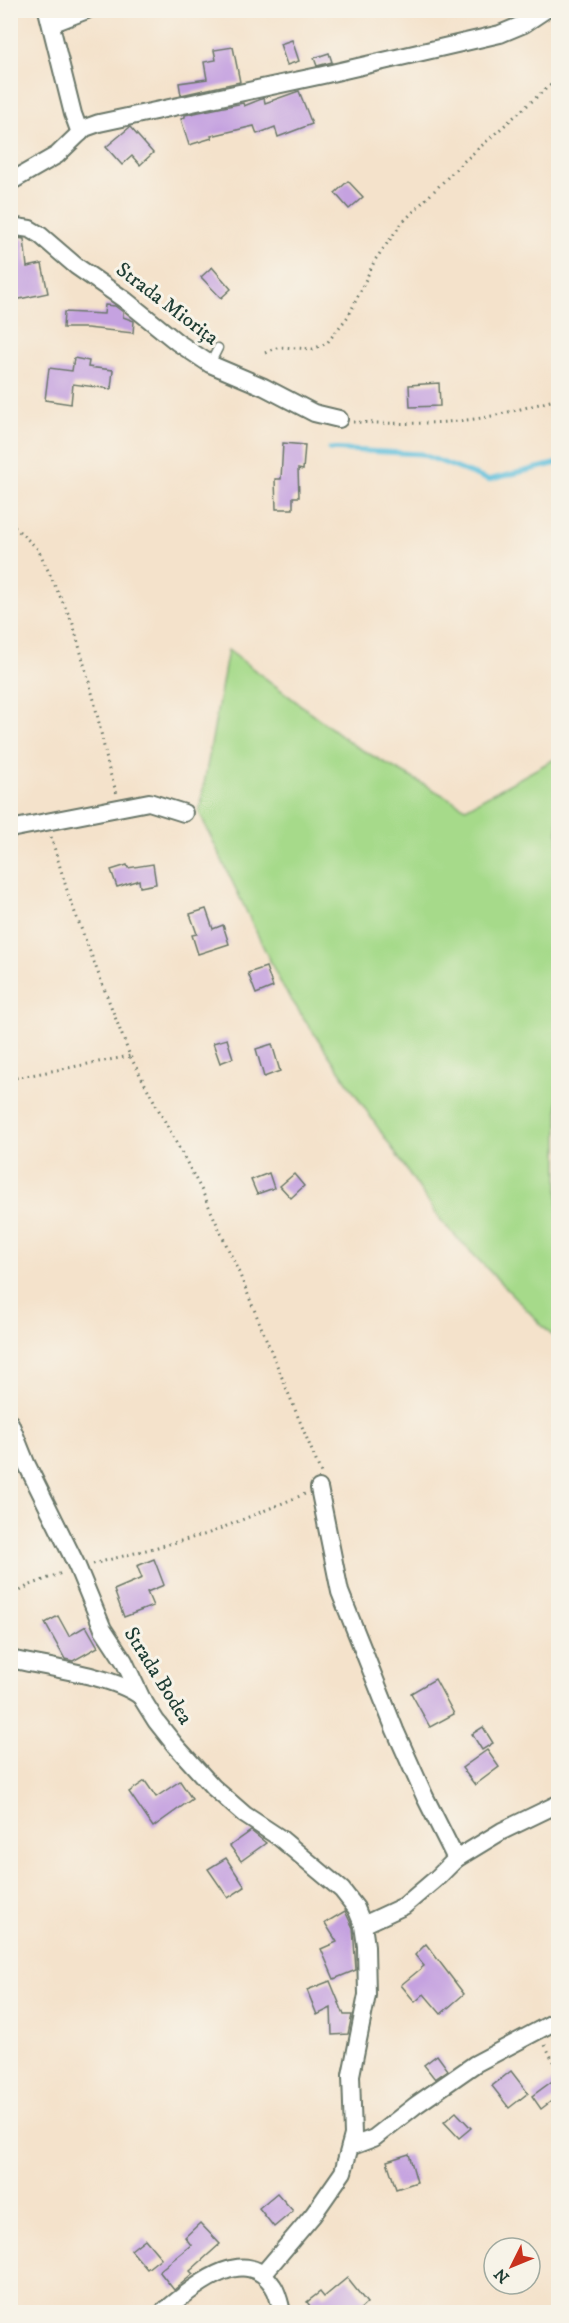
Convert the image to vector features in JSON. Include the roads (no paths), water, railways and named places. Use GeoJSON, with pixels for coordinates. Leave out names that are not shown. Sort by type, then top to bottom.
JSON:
{"type":"FeatureCollection","features":[{"type":"Feature","properties":{"kind":"street"},"geometry":{"type":"LineString","coordinates":[[80,133],[73,114],[49,17],[87,10]]}},
{"type":"Feature","properties":{"kind":"street"},"geometry":{"type":"LineString","coordinates":[[10,182],[57,155],[85,128],[99,123],[500,34],[524,24],[544,10]]}},
{"type":"Feature","properties":{"kind":"street","name":"Strada Miorița"},"geometry":{"type":"LineString","coordinates":[[10,226],[30,229],[40,235],[75,266],[125,300],[177,342],[210,364],[264,387],[314,413],[339,419]]}},
{"type":"Feature","properties":{"kind":"street"},"geometry":{"type":"LineString","coordinates":[[10,829],[148,802],[184,813]]}},
{"type":"Feature","properties":{"kind":"street","name":"Strada Bodea"},"geometry":{"type":"LineString","coordinates":[[10,1423],[26,1463],[76,1566],[103,1629],[124,1661],[141,1696],[176,1745],[213,1787],[245,1815],[280,1838],[342,1890],[356,1908],[363,1925]]}},
{"type":"Feature","properties":{"kind":"street"},"geometry":{"type":"LineString","coordinates":[[319,1488],[340,1592],[395,1730],[456,1859]]}},
{"type":"Feature","properties":{"kind":"street"},"geometry":{"type":"LineString","coordinates":[[10,1659],[99,1678],[130,1688],[141,1696]]}},
{"type":"Feature","properties":{"kind":"street"},"geometry":{"type":"LineString","coordinates":[[263,2274],[313,2216],[343,2172],[353,2135],[351,2075],[367,1995],[363,1925],[404,1906],[456,1859],[502,1831],[558,1804]]}},
{"type":"Feature","properties":{"kind":"street"},"geometry":{"type":"LineString","coordinates":[[350,2146],[374,2138],[475,2064],[558,2020]]}},
{"type":"Feature","properties":{"kind":"street"},"geometry":{"type":"LineString","coordinates":[[164,2313],[218,2273],[238,2267],[252,2268],[263,2274],[274,2287],[282,2313]]}},
{"type":"Feature","properties":{"kind":"lane"},"geometry":{"type":"LineString","coordinates":[[210,364],[218,348]]}},
{"type":"Feature","properties":{"kind":"waterway"},"geometry":{"type":"LineString","coordinates":[[329,449],[421,454],[488,480],[558,463]]}}]}
